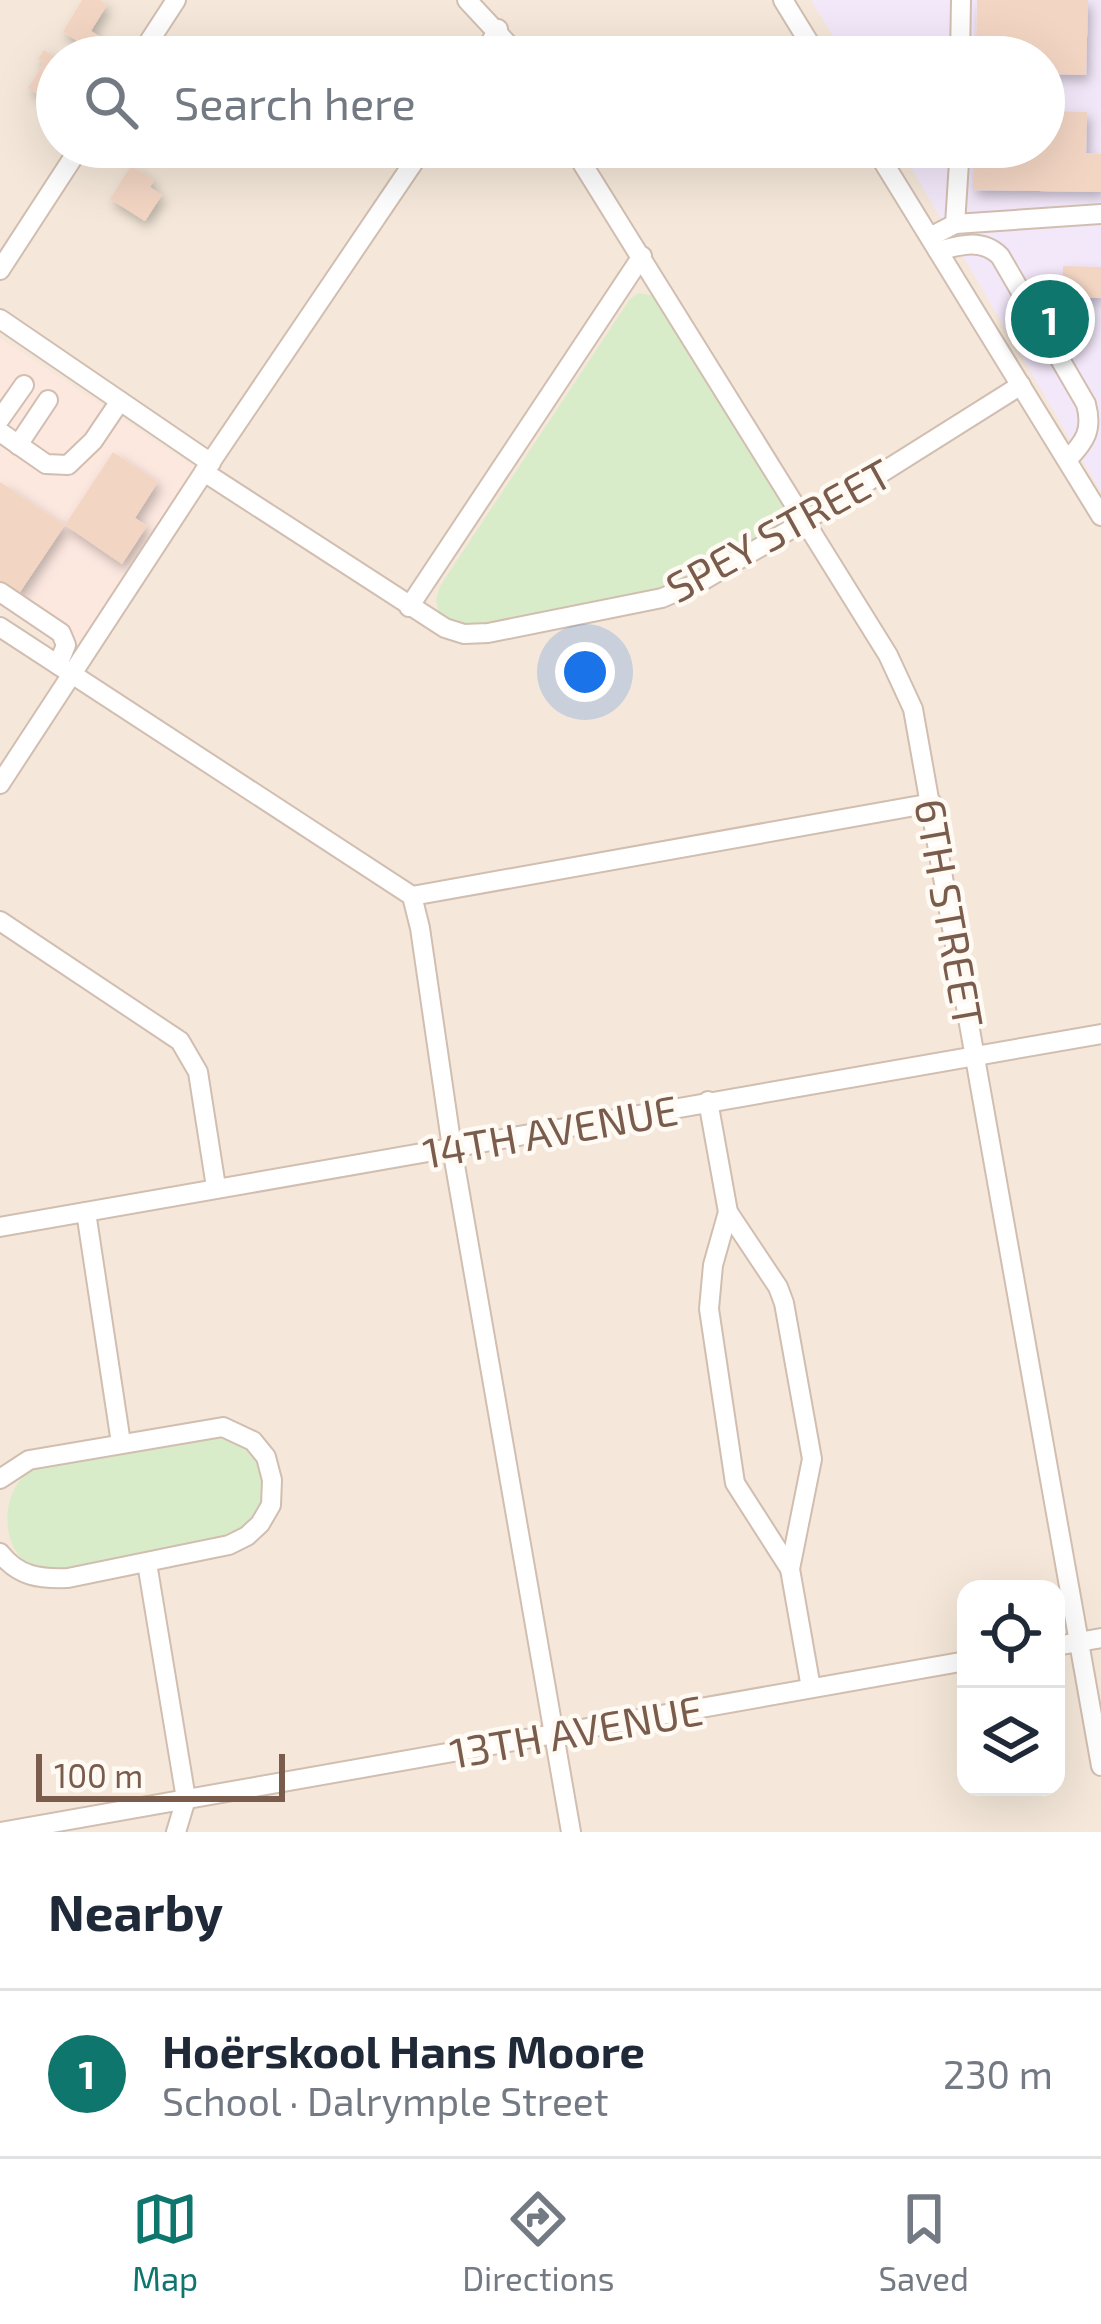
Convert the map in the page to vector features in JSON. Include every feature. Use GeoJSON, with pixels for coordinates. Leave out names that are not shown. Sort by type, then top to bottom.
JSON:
{"type":"FeatureCollection","features":[{"type":"Feature","properties":{"kind":"street"},"geometry":{"type":"LineString","coordinates":[[153,36],[176,0]]}},
{"type":"Feature","properties":{"kind":"street"},"geometry":{"type":"LineString","coordinates":[[467,0],[504,36]]}},
{"type":"Feature","properties":{"kind":"street"},"geometry":{"type":"LineString","coordinates":[[782,0],[805,36]]}},
{"type":"Feature","properties":{"kind":"street"},"geometry":{"type":"LineString","coordinates":[[960,36],[961,0]]}},
{"type":"Feature","properties":{"kind":"street"},"geometry":{"type":"LineString","coordinates":[[494,36],[498,29]]}},
{"type":"Feature","properties":{"kind":"street"},"geometry":{"type":"LineString","coordinates":[[0,269],[66,168]]}},
{"type":"Feature","properties":{"kind":"street"},"geometry":{"type":"LineString","coordinates":[[0,784],[66,670],[410,168]]}},
{"type":"Feature","properties":{"kind":"street","name":"6TH STREET"},"geometry":{"type":"LineString","coordinates":[[585,168],[904,684],[932,803],[1101,1766]]}},
{"type":"Feature","properties":{"kind":"street"},"geometry":{"type":"LineString","coordinates":[[887,168],[1101,516]]}},
{"type":"Feature","properties":{"kind":"street"},"geometry":{"type":"LineString","coordinates":[[955,224],[959,168]]}},
{"type":"Feature","properties":{"kind":"street"},"geometry":{"type":"LineString","coordinates":[[934,244],[955,224],[1101,214]]}},
{"type":"Feature","properties":{"kind":"street"},"geometry":{"type":"LineString","coordinates":[[934,244],[977,244],[1000,256],[1086,404],[1090,422],[1086,439],[1067,460]]}},
{"type":"Feature","properties":{"kind":"street"},"geometry":{"type":"LineString","coordinates":[[409,607],[642,256]]}},
{"type":"Feature","properties":{"kind":"street","name":"SPEY STREET"},"geometry":{"type":"LineString","coordinates":[[0,319],[409,607],[464,634],[561,620],[674,593],[805,521],[1022,385]]}},
{"type":"Feature","properties":{"kind":"street"},"geometry":{"type":"LineString","coordinates":[[0,419],[24,385]]}},
{"type":"Feature","properties":{"kind":"street"},"geometry":{"type":"LineString","coordinates":[[18,445],[48,400]]}},
{"type":"Feature","properties":{"kind":"street"},"geometry":{"type":"LineString","coordinates":[[0,432],[46,464],[68,465],[93,441],[120,401]]}},
{"type":"Feature","properties":{"kind":"street"},"geometry":{"type":"LineString","coordinates":[[0,592],[61,633],[66,670]]}},
{"type":"Feature","properties":{"kind":"street"},"geometry":{"type":"LineString","coordinates":[[0,626],[412,896],[571,1832]]}},
{"type":"Feature","properties":{"kind":"street"},"geometry":{"type":"LineString","coordinates":[[412,896],[932,803]]}},
{"type":"Feature","properties":{"kind":"street"},"geometry":{"type":"LineString","coordinates":[[0,921],[180,1041],[189,1052],[198,1072],[216,1187]]}},
{"type":"Feature","properties":{"kind":"street","name":"14TH AVENUE"},"geometry":{"type":"LineString","coordinates":[[0,1227],[1101,1034]]}},
{"type":"Feature","properties":{"kind":"street"},"geometry":{"type":"LineString","coordinates":[[708,1101],[728,1212],[781,1294],[812,1459],[790,1569],[811,1688]]}},
{"type":"Feature","properties":{"kind":"street"},"geometry":{"type":"LineString","coordinates":[[86,1212],[121,1443]]}},
{"type":"Feature","properties":{"kind":"street"},"geometry":{"type":"LineString","coordinates":[[728,1212],[713,1265],[709,1309],[736,1483],[790,1569]]}},
{"type":"Feature","properties":{"kind":"street"},"geometry":{"type":"LineString","coordinates":[[0,1479],[29,1460],[223,1427],[254,1441],[270,1467],[271,1505],[255,1531],[229,1545],[147,1563],[42,1579],[20,1572],[0,1553]]}},
{"type":"Feature","properties":{"kind":"street"},"geometry":{"type":"LineString","coordinates":[[147,1563],[186,1799],[176,1832]]}},
{"type":"Feature","properties":{"kind":"street"},"geometry":{"type":"LineString","coordinates":[[1065,1644],[1101,1638]]}},
{"type":"Feature","properties":{"kind":"street","name":"13TH AVENUE"},"geometry":{"type":"LineString","coordinates":[[1,1832],[957,1663]]}},
{"type":"Feature","properties":{"kind":"shaded area"},"geometry":{"type":"Polygon","coordinates":[[[0,0],[1101,0],[1101,1832],[0,1832],[0,0]]]}},
{"type":"Feature","properties":{"kind":"shaded area"},"geometry":{"type":"Polygon","coordinates":[[[811,0],[1101,0],[1101,492],[911,168],[1065,168],[1065,36],[833,36],[811,0]]]}},
{"type":"Feature","properties":{"kind":"shaded area"},"geometry":{"type":"Polygon","coordinates":[[[0,338],[196,468],[71,654],[0,606],[0,338]]]}},
{"type":"Feature","properties":{"kind":"green space"},"geometry":{"type":"Polygon","coordinates":[[[639,293],[659,297],[790,506],[787,524],[680,585],[459,626],[439,614],[440,586],[630,299],[639,293]]]}},
{"type":"Feature","properties":{"kind":"green space"},"geometry":{"type":"Polygon","coordinates":[[[222,1437],[251,1452],[264,1479],[268,1502],[248,1533],[67,1569],[28,1564],[12,1544],[9,1504],[31,1470],[222,1437]]]}},
{"type":"Feature","properties":{"kind":"building"},"geometry":{"type":"Polygon","coordinates":[[[82,0],[107,5],[91,31],[99,36],[63,32],[82,0]]]}},
{"type":"Feature","properties":{"kind":"building"},"geometry":{"type":"Polygon","coordinates":[[[977,0],[1088,0],[1086,75],[1065,74],[1065,36],[976,36],[977,0]]]}},
{"type":"Feature","properties":{"kind":"building"},"geometry":{"type":"Polygon","coordinates":[[[1065,111],[1087,112],[1086,153],[1101,154],[1101,192],[973,190],[974,168],[1065,168],[1065,111]]]}},
{"type":"Feature","properties":{"kind":"building"},"geometry":{"type":"Polygon","coordinates":[[[130,168],[154,180],[150,187],[162,195],[145,221],[110,199],[130,168]]]}},
{"type":"Feature","properties":{"kind":"building"},"geometry":{"type":"Polygon","coordinates":[[[1063,266],[1101,267],[1101,298],[1062,298],[1063,266]]]}},
{"type":"Feature","properties":{"kind":"building"},"geometry":{"type":"Polygon","coordinates":[[[113,452],[158,482],[135,518],[147,526],[122,564],[65,525],[113,452]]]}},
{"type":"Feature","properties":{"kind":"building"},"geometry":{"type":"Polygon","coordinates":[[[0,482],[65,525],[18,595],[0,584],[0,482]]]}},
{"type":"Feature","properties":{"kind":"place","name":"Hoërskool Hans Moore"},"geometry":{"type":"Point","coordinates":[1050,319]}}]}
